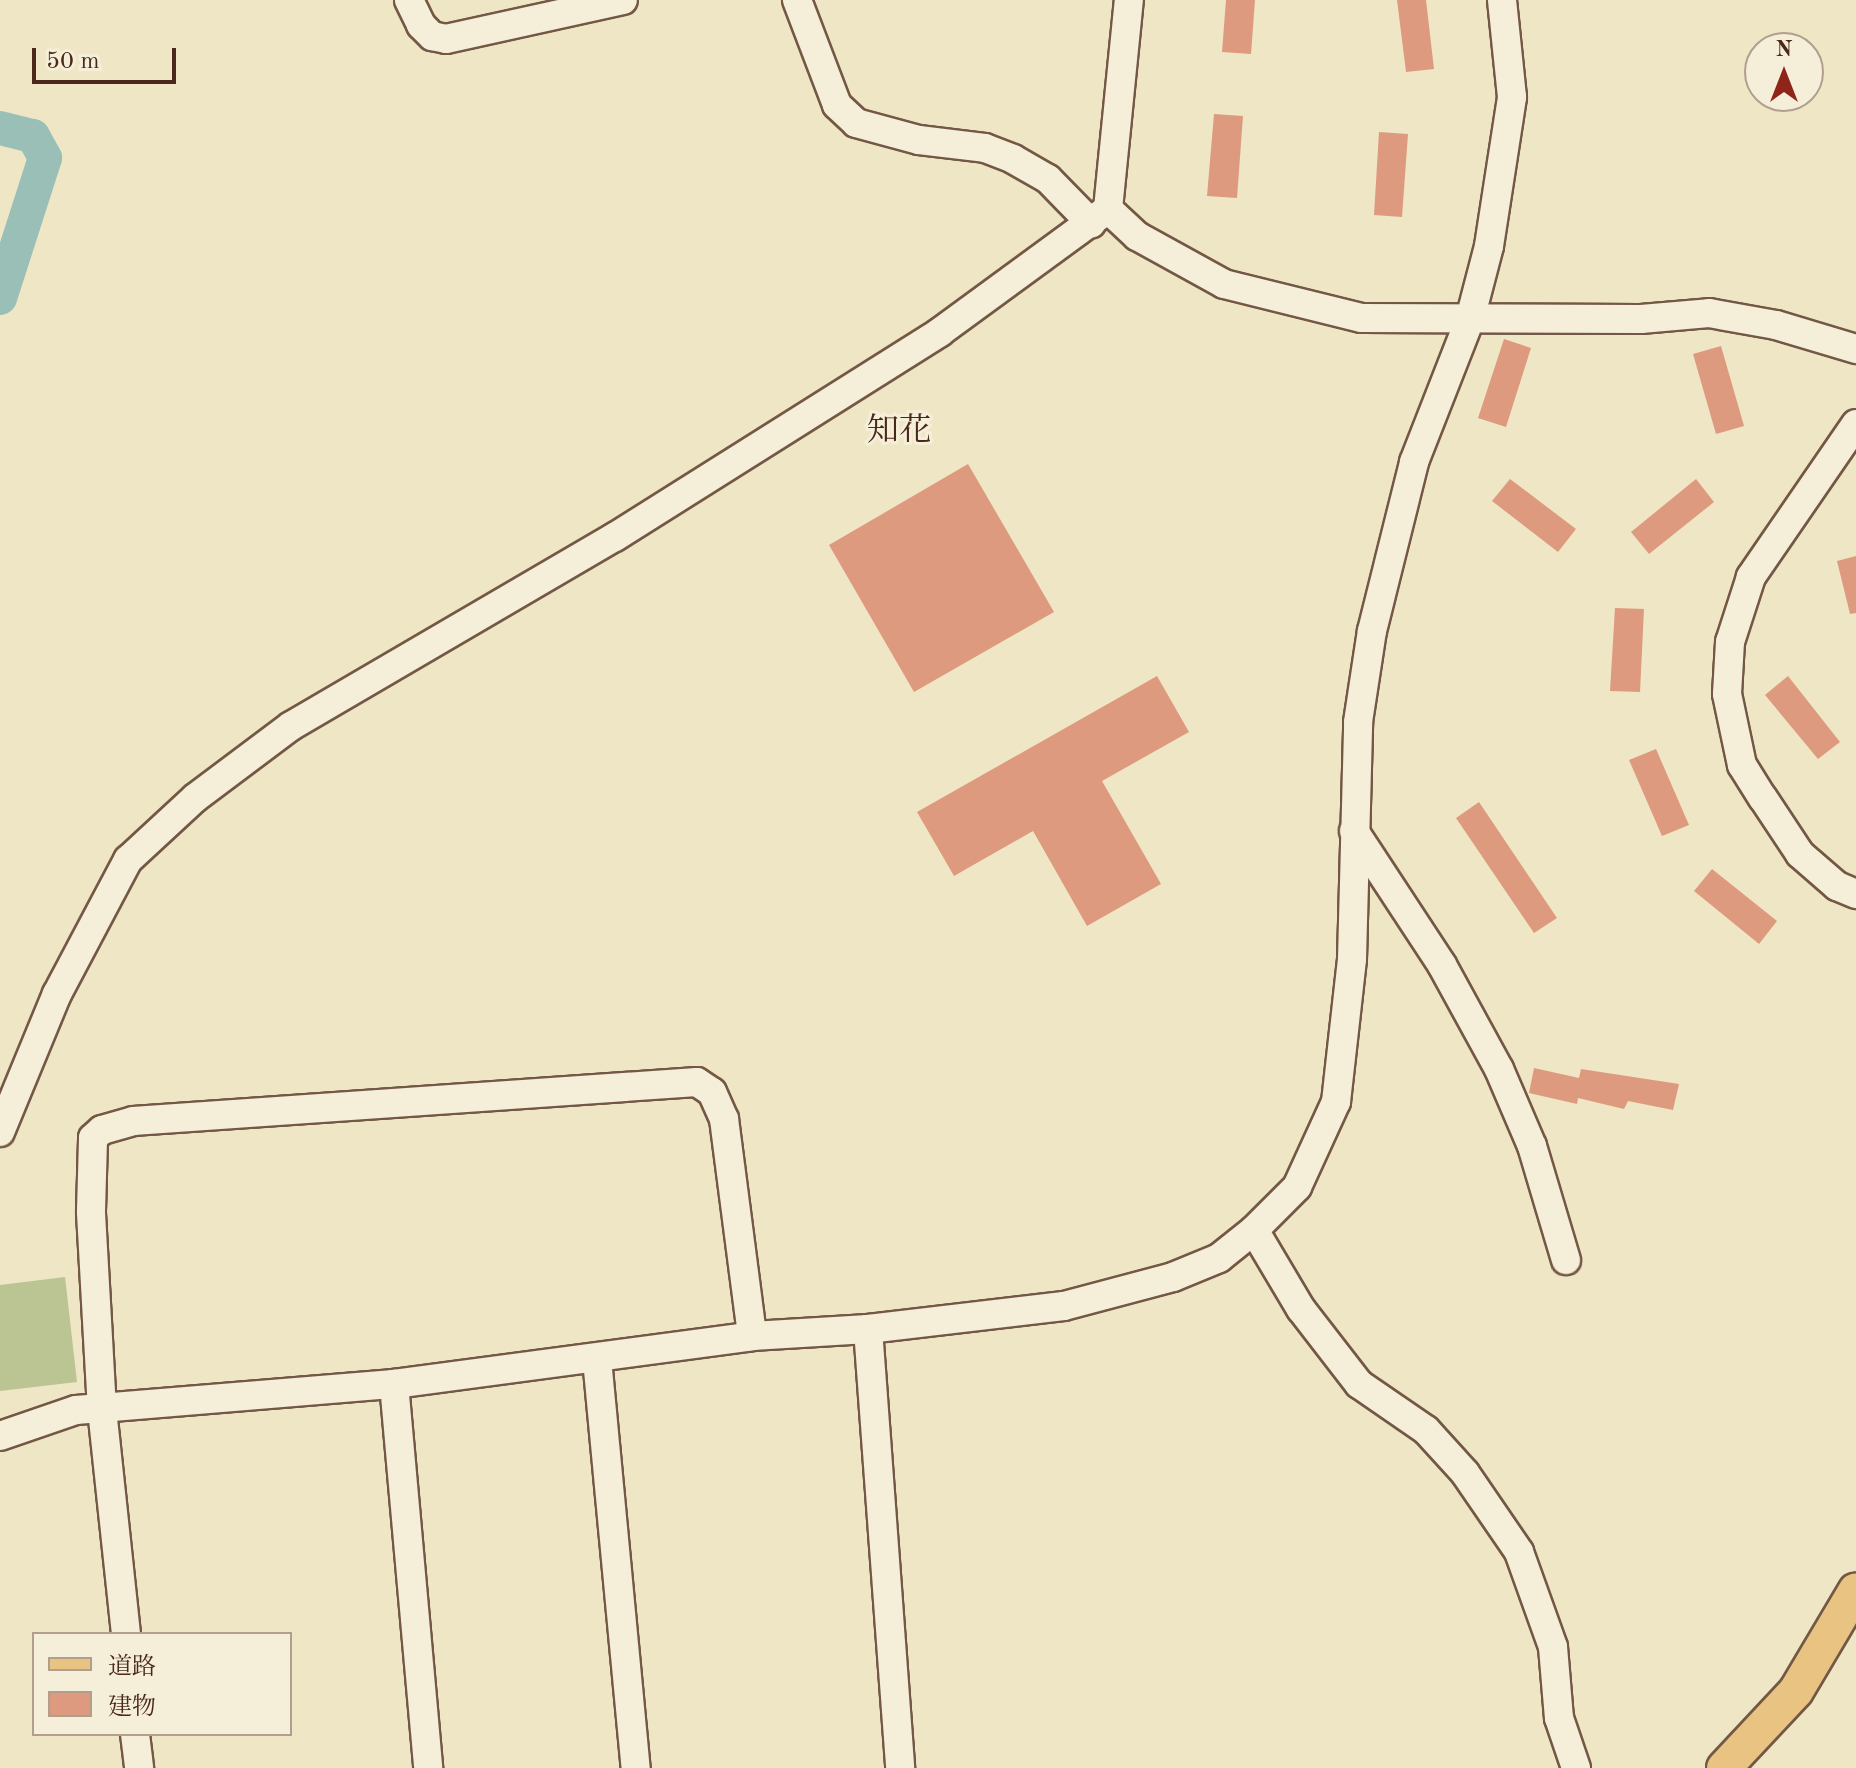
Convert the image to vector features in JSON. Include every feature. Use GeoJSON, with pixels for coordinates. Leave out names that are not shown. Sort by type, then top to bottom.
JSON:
{"type":"FeatureCollection","features":[{"type":"Feature","properties":{"kind":"main road"},"geometry":{"type":"LineString","coordinates":[[1724,1768],[1796,1691],[1856,1590]]}},
{"type":"Feature","properties":{"kind":"lane"},"geometry":{"type":"LineString","coordinates":[[409,0],[421,25],[432,36],[446,39],[623,0]]}},
{"type":"Feature","properties":{"kind":"lane"},"geometry":{"type":"LineString","coordinates":[[797,0],[837,105],[856,123],[919,140],[985,148],[1013,159],[1048,179],[1100,216],[1224,284],[1361,318],[1470,319],[1709,313],[1776,325],[1856,349]]}},
{"type":"Feature","properties":{"kind":"lane"},"geometry":{"type":"LineString","coordinates":[[0,1132],[57,994],[128,860],[195,798],[291,726],[615,537],[940,332],[1100,216],[1129,0]]}},
{"type":"Feature","properties":{"kind":"lane"},"geometry":{"type":"LineString","coordinates":[[0,1436],[76,1410],[394,1384],[752,1336],[868,1329],[1064,1306],[1173,1277],[1219,1258],[1254,1230],[1297,1187],[1336,1102],[1352,959],[1358,722],[1386,565],[1414,462],[1470,319],[1499,191],[1512,97],[1502,0]]}},
{"type":"Feature","properties":{"kind":"lane"},"geometry":{"type":"LineString","coordinates":[[1856,424],[1751,577],[1730,642],[1727,694],[1742,765],[1771,810],[1800,854],[1837,886],[1856,894]]}},
{"type":"Feature","properties":{"kind":"lane"},"geometry":{"type":"LineString","coordinates":[[1354,831],[1442,965],[1499,1069],[1532,1146],[1566,1260]]}},
{"type":"Feature","properties":{"kind":"lane"},"geometry":{"type":"LineString","coordinates":[[126,1632],[102,1410],[93,1138],[133,1121],[697,1082],[712,1092],[724,1119],[752,1336]]}},
{"type":"Feature","properties":{"kind":"lane"},"geometry":{"type":"LineString","coordinates":[[1254,1230],[1301,1309],[1359,1384],[1426,1430],[1465,1473],[1519,1552],[1553,1647],[1559,1718],[1576,1768]]}},
{"type":"Feature","properties":{"kind":"lane"},"geometry":{"type":"LineString","coordinates":[[868,1329],[900,1768]]}},
{"type":"Feature","properties":{"kind":"lane"},"geometry":{"type":"LineString","coordinates":[[597,1359],[636,1768]]}},
{"type":"Feature","properties":{"kind":"lane"},"geometry":{"type":"LineString","coordinates":[[394,1384],[428,1768]]}},
{"type":"Feature","properties":{"kind":"lane"},"geometry":{"type":"LineString","coordinates":[[135,1736],[139,1768]]}},
{"type":"Feature","properties":{"kind":"green space"},"geometry":{"type":"Polygon","coordinates":[[[65,1277],[77,1382],[0,1391],[0,1285],[65,1277]]]}},
{"type":"Feature","properties":{"kind":"building"},"geometry":{"type":"Polygon","coordinates":[[[1226,0],[1255,0],[1251,54],[1222,52],[1226,0]]]}},
{"type":"Feature","properties":{"kind":"building"},"geometry":{"type":"Polygon","coordinates":[[[1397,0],[1426,0],[1434,69],[1406,72],[1397,0]]]}},
{"type":"Feature","properties":{"kind":"building"},"geometry":{"type":"Polygon","coordinates":[[[1214,114],[1243,116],[1237,198],[1207,196],[1214,114]]]}},
{"type":"Feature","properties":{"kind":"building"},"geometry":{"type":"Polygon","coordinates":[[[1379,132],[1408,134],[1402,217],[1374,215],[1379,132]]]}},
{"type":"Feature","properties":{"kind":"building"},"geometry":{"type":"Polygon","coordinates":[[[1504,339],[1531,348],[1506,427],[1478,418],[1504,339]]]}},
{"type":"Feature","properties":{"kind":"building"},"geometry":{"type":"Polygon","coordinates":[[[1721,346],[1744,426],[1716,434],[1693,354],[1721,346]]]}},
{"type":"Feature","properties":{"kind":"building"},"geometry":{"type":"Polygon","coordinates":[[[968,464],[1054,612],[914,692],[829,545],[968,464]]]}},
{"type":"Feature","properties":{"kind":"building"},"geometry":{"type":"Polygon","coordinates":[[[1510,479],[1576,529],[1558,552],[1492,501],[1510,479]]]}},
{"type":"Feature","properties":{"kind":"building"},"geometry":{"type":"Polygon","coordinates":[[[1696,479],[1714,502],[1649,554],[1631,532],[1696,479]]]}},
{"type":"Feature","properties":{"kind":"building"},"geometry":{"type":"Polygon","coordinates":[[[1856,556],[1856,613],[1850,614],[1837,561],[1856,556]]]}},
{"type":"Feature","properties":{"kind":"building"},"geometry":{"type":"Polygon","coordinates":[[[1615,608],[1644,609],[1640,692],[1610,691],[1615,608]]]}},
{"type":"Feature","properties":{"kind":"building"},"geometry":{"type":"Polygon","coordinates":[[[1157,676],[1189,732],[1102,781],[1161,884],[1087,926],[1033,831],[954,876],[917,812],[1157,676]]]}},
{"type":"Feature","properties":{"kind":"building"},"geometry":{"type":"Polygon","coordinates":[[[1788,676],[1840,742],[1818,759],[1765,695],[1788,676]]]}},
{"type":"Feature","properties":{"kind":"building"},"geometry":{"type":"Polygon","coordinates":[[[1656,749],[1689,825],[1662,836],[1629,760],[1656,749]]]}},
{"type":"Feature","properties":{"kind":"building"},"geometry":{"type":"Polygon","coordinates":[[[1479,802],[1557,918],[1534,933],[1456,818],[1479,802]]]}},
{"type":"Feature","properties":{"kind":"building"},"geometry":{"type":"Polygon","coordinates":[[[1712,869],[1777,921],[1759,944],[1694,891],[1712,869]]]}},
{"type":"Feature","properties":{"kind":"building"},"geometry":{"type":"Polygon","coordinates":[[[1534,1068],[1579,1078],[1581,1069],[1679,1084],[1673,1110],[1628,1101],[1624,1109],[1578,1098],[1577,1104],[1529,1093],[1534,1068]]]}},
{"type":"Feature","properties":{"kind":"waterway"},"geometry":{"type":"LineString","coordinates":[[0,128],[33,136],[45,158],[0,298]]}},
{"type":"Feature","properties":{"kind":"district","name":"知花"},"geometry":{"type":"Point","coordinates":[899,432]}}]}
